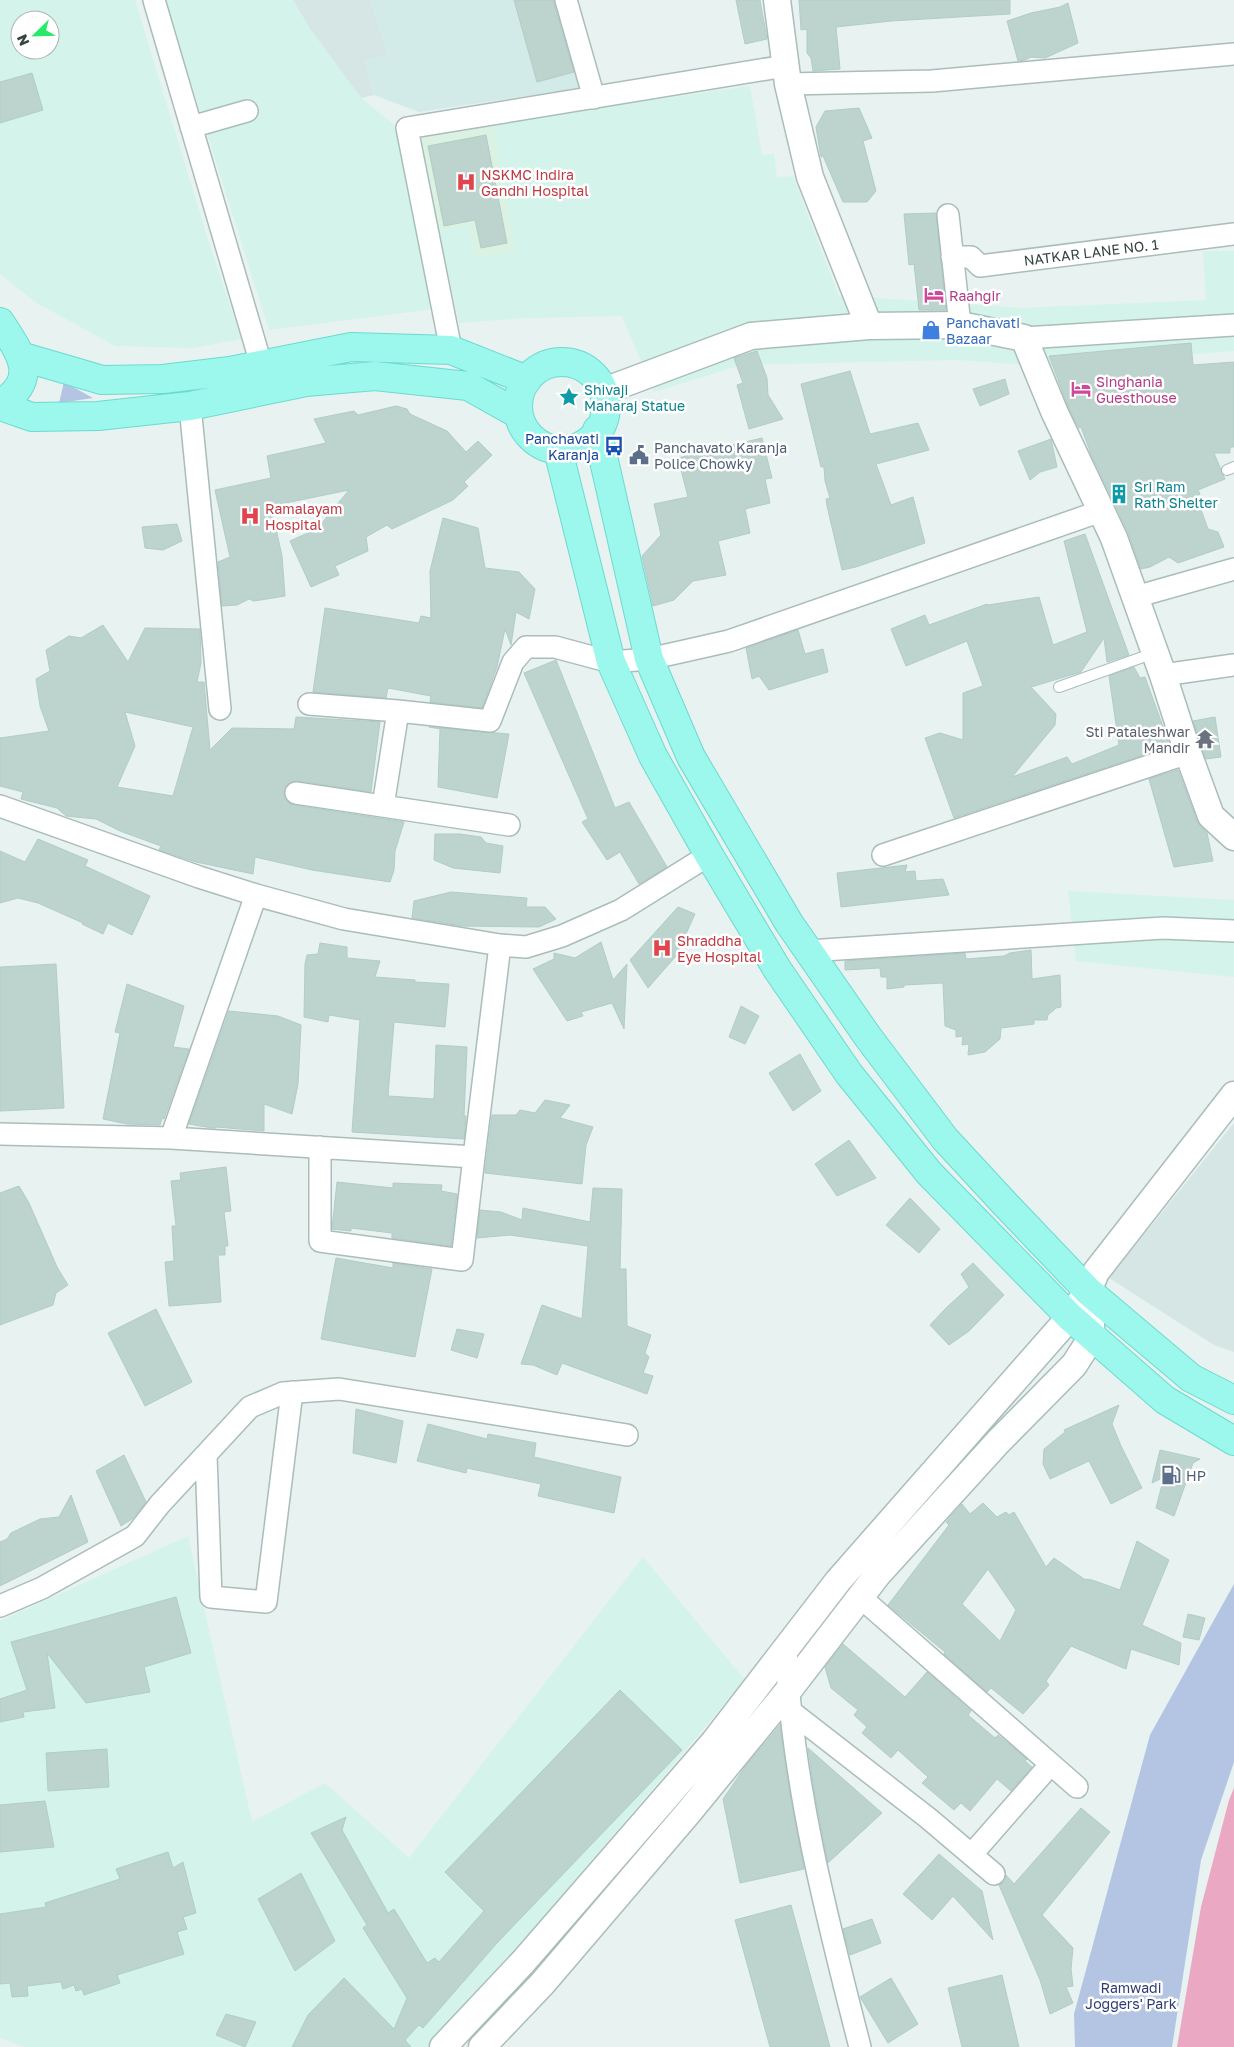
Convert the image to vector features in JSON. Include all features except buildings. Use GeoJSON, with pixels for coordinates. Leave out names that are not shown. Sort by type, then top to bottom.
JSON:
{"type":"FeatureCollection","features":[{"type":"Feature","properties":{"kind":"main road"},"geometry":{"type":"LineString","coordinates":[[0,322],[20,356],[25,374],[13,396],[0,405]]}},
{"type":"Feature","properties":{"kind":"main road"},"geometry":{"type":"LineString","coordinates":[[20,356],[102,380],[163,379],[230,371],[351,347],[451,350],[526,380]]}},
{"type":"Feature","properties":{"kind":"main road"},"geometry":{"type":"LineString","coordinates":[[557,361],[572,362],[586,368],[597,378],[604,391],[607,406],[604,421],[586,444],[572,449],[558,450],[544,447],[532,439],[523,428],[518,414],[518,400],[526,380],[543,366],[557,361]]}},
{"type":"Feature","properties":{"kind":"main road"},"geometry":{"type":"LineString","coordinates":[[0,405],[32,417],[98,416],[190,406],[306,382],[375,376],[468,386],[518,414]]}},
{"type":"Feature","properties":{"kind":"main road"},"geometry":{"type":"LineString","coordinates":[[596,430],[649,658],[691,758],[789,924],[868,1037],[945,1139],[1088,1291],[1191,1378],[1234,1400]]}},
{"type":"Feature","properties":{"kind":"main road"},"geometry":{"type":"LineString","coordinates":[[558,450],[612,662],[653,756],[777,969],[849,1074],[929,1173],[1070,1317],[1092,1337],[1165,1400],[1234,1441]]}},
{"type":"Feature","properties":{"kind":"street"},"geometry":{"type":"LineString","coordinates":[[154,0],[262,364]]}},
{"type":"Feature","properties":{"kind":"street"},"geometry":{"type":"LineString","coordinates":[[566,0],[594,98]]}},
{"type":"Feature","properties":{"kind":"street"},"geometry":{"type":"LineString","coordinates":[[777,0],[786,75],[810,177],[869,326]]}},
{"type":"Feature","properties":{"kind":"street"},"geometry":{"type":"LineString","coordinates":[[451,350],[407,128],[594,98],[786,75],[932,81],[1234,54]]}},
{"type":"Feature","properties":{"kind":"street"},"geometry":{"type":"LineString","coordinates":[[191,127],[247,111]]}},
{"type":"Feature","properties":{"kind":"street"},"geometry":{"type":"LineString","coordinates":[[948,215],[960,325]]}},
{"type":"Feature","properties":{"kind":"street","name":"NATKAR LANE NO. 1"},"geometry":{"type":"LineString","coordinates":[[952,257],[971,257],[980,266],[1234,234]]}},
{"type":"Feature","properties":{"kind":"street"},"geometry":{"type":"LineString","coordinates":[[604,391],[751,336],[869,326],[960,325],[1024,338],[1234,325]]}},
{"type":"Feature","properties":{"kind":"street"},"geometry":{"type":"LineString","coordinates":[[1024,338],[1054,411],[1114,538],[1211,816],[1234,837]]}},
{"type":"Feature","properties":{"kind":"street"},"geometry":{"type":"LineString","coordinates":[[190,406],[220,709]]}},
{"type":"Feature","properties":{"kind":"street"},"geometry":{"type":"LineString","coordinates":[[309,704],[490,721],[514,662],[526,647],[555,647],[612,662],[649,658],[729,641],[1101,511]]}},
{"type":"Feature","properties":{"kind":"street"},"geometry":{"type":"LineString","coordinates":[[1135,597],[1234,569]]}},
{"type":"Feature","properties":{"kind":"street"},"geometry":{"type":"LineString","coordinates":[[1159,664],[1234,665]]}},
{"type":"Feature","properties":{"kind":"street"},"geometry":{"type":"LineString","coordinates":[[383,806],[398,711]]}},
{"type":"Feature","properties":{"kind":"street"},"geometry":{"type":"LineString","coordinates":[[883,856],[1188,753]]}},
{"type":"Feature","properties":{"kind":"street"},"geometry":{"type":"LineString","coordinates":[[296,793],[509,825]]}},
{"type":"Feature","properties":{"kind":"street"},"geometry":{"type":"LineString","coordinates":[[0,806],[199,877],[256,895],[344,919],[500,945],[526,946],[562,936],[621,910],[709,855]]}},
{"type":"Feature","properties":{"kind":"street"},"geometry":{"type":"LineString","coordinates":[[171,1138],[256,895]]}},
{"type":"Feature","properties":{"kind":"street"},"geometry":{"type":"LineString","coordinates":[[808,951],[1162,928],[1234,930]]}},
{"type":"Feature","properties":{"kind":"street"},"geometry":{"type":"LineString","coordinates":[[320,1148],[320,1242],[462,1260],[500,945]]}},
{"type":"Feature","properties":{"kind":"street"},"geometry":{"type":"LineString","coordinates":[[443,2047],[523,1962],[714,1742],[838,1581],[1070,1317],[1088,1291],[1096,1272],[1234,1095]]}},
{"type":"Feature","properties":{"kind":"street"},"geometry":{"type":"LineString","coordinates":[[0,1134],[171,1138],[474,1157]]}},
{"type":"Feature","properties":{"kind":"street"},"geometry":{"type":"LineString","coordinates":[[482,2047],[542,1984],[688,1813],[788,1700],[859,1596],[998,1442],[1074,1365],[1092,1337],[1088,1291]]}},
{"type":"Feature","properties":{"kind":"street"},"geometry":{"type":"LineString","coordinates":[[0,1606],[42,1588],[135,1536],[160,1504],[250,1407],[283,1393],[339,1389],[627,1435]]}},
{"type":"Feature","properties":{"kind":"street"},"geometry":{"type":"LineString","coordinates":[[206,1455],[211,1597],[266,1602],[292,1392]]}},
{"type":"Feature","properties":{"kind":"street"},"geometry":{"type":"LineString","coordinates":[[859,1596],[1078,1786]]}},
{"type":"Feature","properties":{"kind":"street"},"geometry":{"type":"LineString","coordinates":[[786,1647],[788,1700],[815,1856],[840,1970],[860,2047]]}},
{"type":"Feature","properties":{"kind":"street"},"geometry":{"type":"LineString","coordinates":[[788,1700],[994,1874]]}},
{"type":"Feature","properties":{"kind":"street"},"geometry":{"type":"LineString","coordinates":[[972,1854],[1051,1764]]}},
{"type":"Feature","properties":{"kind":"lane"},"geometry":{"type":"LineString","coordinates":[[1060,687],[1159,664]]}},
{"type":"Feature","properties":{"kind":"shaded area"},"geometry":{"type":"Polygon","coordinates":[[[0,0],[135,0],[204,227],[241,339],[193,348],[115,346],[35,302],[0,274],[0,0]]]}},
{"type":"Feature","properties":{"kind":"shaded area"},"geometry":{"type":"Polygon","coordinates":[[[165,0],[293,0],[310,29],[361,98],[397,127],[434,309],[269,330],[165,0]]]}},
{"type":"Feature","properties":{"kind":"shaded area"},"geometry":{"type":"Polygon","coordinates":[[[293,0],[370,0],[388,53],[365,62],[374,95],[361,98],[310,29],[293,0]]]}},
{"type":"Feature","properties":{"kind":"shaded area"},"geometry":{"type":"Polygon","coordinates":[[[370,0],[563,0],[587,87],[419,112],[374,95],[365,62],[388,53],[370,0]]]}},
{"type":"Feature","properties":{"kind":"shaded area"},"geometry":{"type":"Polygon","coordinates":[[[750,86],[762,155],[774,154],[777,178],[793,176],[839,297],[1022,308],[1206,300],[1203,251],[1234,251],[1234,351],[1044,366],[955,360],[741,365],[654,392],[622,316],[528,318],[459,323],[439,231],[469,225],[492,123],[750,86]]]}},
{"type":"Feature","properties":{"kind":"shaded area","name":"NSKMC Indira Gandhi Hospital"},"geometry":{"type":"Polygon","coordinates":[[[492,123],[515,250],[475,257],[469,225],[439,231],[420,138],[492,123]]]}},
{"type":"Feature","properties":{"kind":"shaded area"},"geometry":{"type":"Polygon","coordinates":[[[1068,891],[1234,900],[1234,977],[1076,961],[1068,891]]]}},
{"type":"Feature","properties":{"kind":"shaded area"},"geometry":{"type":"Polygon","coordinates":[[[1234,1123],[1234,1352],[1214,1345],[1109,1278],[1234,1123]]]}},
{"type":"Feature","properties":{"kind":"shaded area"},"geometry":{"type":"Polygon","coordinates":[[[188,1536],[252,1822],[325,1783],[409,1858],[643,1557],[745,1680],[489,1981],[428,2047],[24,2047],[0,2038],[0,1621],[188,1536]]]}},
{"type":"Feature","properties":{"kind":"shaded area"},"geometry":{"type":"Polygon","coordinates":[[[1234,1788],[1234,2047],[1177,2047],[1201,1907],[1229,1800],[1234,1788]]]}},
{"type":"Feature","properties":{"kind":"green space"},"geometry":{"type":"Polygon","coordinates":[[[64,382],[93,398],[59,403],[64,382]]]}},
{"type":"Feature","properties":{"kind":"green space","name":"Ramwadi Joggers' Park"},"geometry":{"type":"Polygon","coordinates":[[[1234,1584],[1234,1762],[1201,1860],[1172,2047],[1075,2047],[1074,2014],[1150,1735],[1234,1584]]]}},
{"type":"Feature","properties":{"kind":"place","name":"NSKMC Indira Gandhi Hospital"},"geometry":{"type":"Point","coordinates":[466,182]}},
{"type":"Feature","properties":{"kind":"place","name":"Raahgir"},"geometry":{"type":"Point","coordinates":[934,295]}},
{"type":"Feature","properties":{"kind":"place","name":"Panchavati Bazaar"},"geometry":{"type":"Point","coordinates":[931,330]}},
{"type":"Feature","properties":{"kind":"place","name":"Singhania Guesthouse"},"geometry":{"type":"Point","coordinates":[1081,389]}},
{"type":"Feature","properties":{"kind":"place","name":"Shivaji Maharaj Statue"},"geometry":{"type":"Point","coordinates":[569,397]}},
{"type":"Feature","properties":{"kind":"place","name":"Panchavati Karanja"},"geometry":{"type":"Point","coordinates":[614,446]}},
{"type":"Feature","properties":{"kind":"place","name":"Panchavato Karanja Police Chowky"},"geometry":{"type":"Point","coordinates":[639,455]}},
{"type":"Feature","properties":{"kind":"place","name":"Sri Ram Rath Shelter"},"geometry":{"type":"Point","coordinates":[1119,494]}},
{"type":"Feature","properties":{"kind":"place","name":"Ramalayam Hospital"},"geometry":{"type":"Point","coordinates":[250,516]}},
{"type":"Feature","properties":{"kind":"place","name":"Sti Pataleshwar Mandir"},"geometry":{"type":"Point","coordinates":[1205,739]}},
{"type":"Feature","properties":{"kind":"place","name":"Shraddha Eye Hospital"},"geometry":{"type":"Point","coordinates":[662,948]}},
{"type":"Feature","properties":{"kind":"place","name":"HP"},"geometry":{"type":"Point","coordinates":[1171,1475]}}]}
